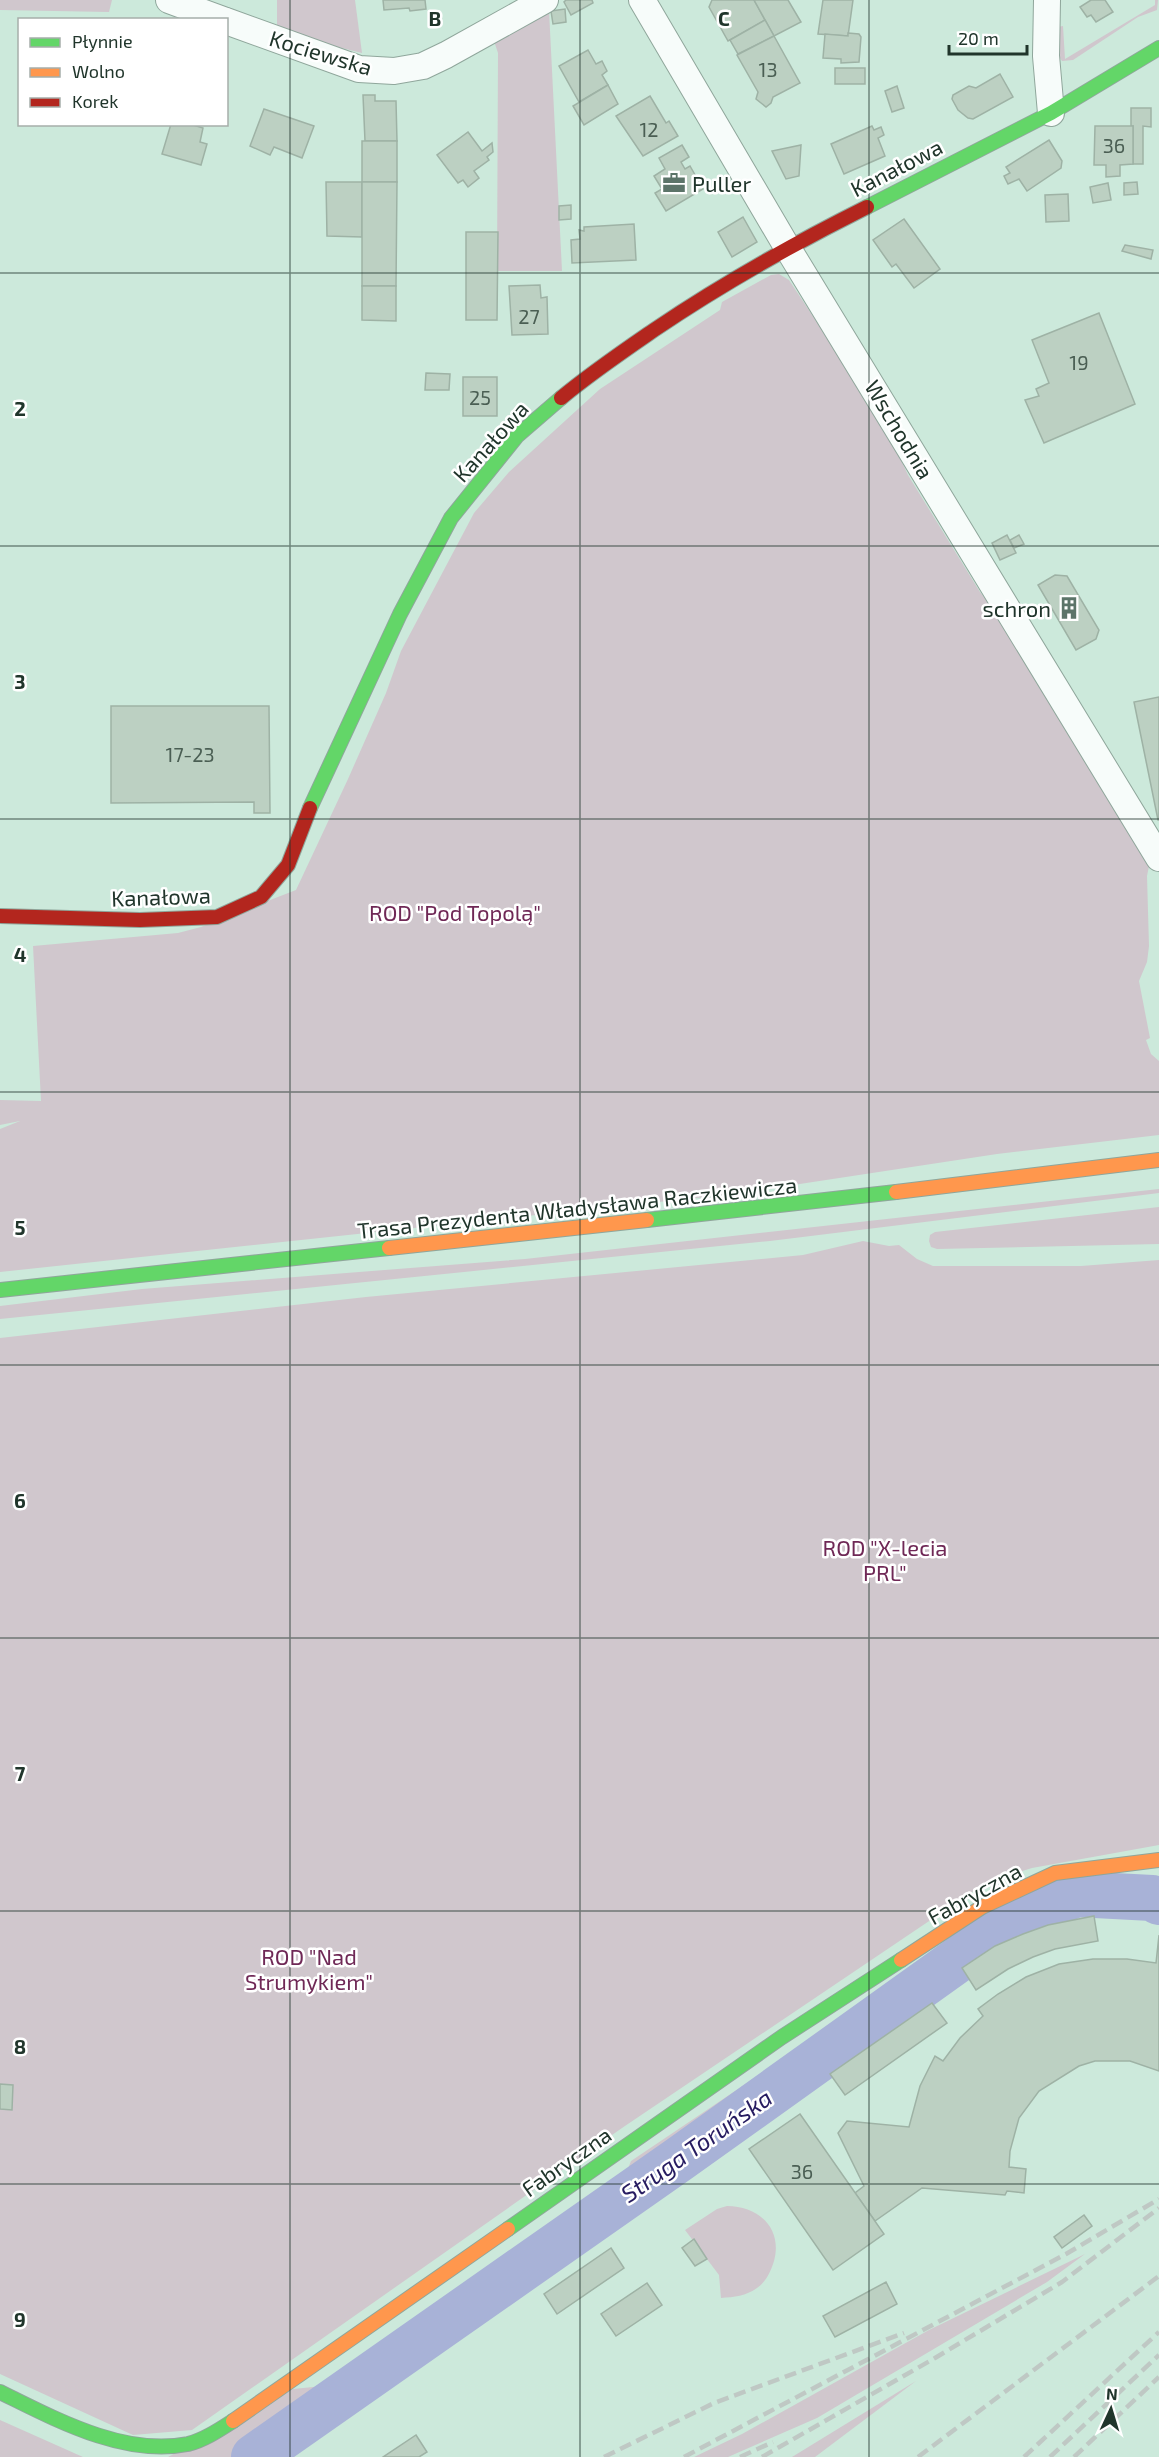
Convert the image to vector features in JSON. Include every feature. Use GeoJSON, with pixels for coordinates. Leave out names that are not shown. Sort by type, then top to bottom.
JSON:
{"type":"FeatureCollection","features":[{"type":"Feature","properties":{"kind":"street","name":"Kociewska"},"geometry":{"type":"LineString","coordinates":[[169,0],[219,18]]}},
{"type":"Feature","properties":{"kind":"street","name":"Kociewska"},"geometry":{"type":"LineString","coordinates":[[228,21],[359,69],[394,71],[423,66],[447,55],[545,0]]}},
{"type":"Feature","properties":{"kind":"street","name":"Wschodnia"},"geometry":{"type":"LineString","coordinates":[[642,0],[787,247],[1159,858]]}},
{"type":"Feature","properties":{"kind":"street"},"geometry":{"type":"LineString","coordinates":[[1047,0],[1046,56],[1051,113]]}},
{"type":"Feature","properties":{"kind":"street","name":"Kanałowa"},"geometry":{"type":"LineString","coordinates":[[0,916],[140,920],[217,917],[261,897],[288,865],[308,815],[400,614],[451,518],[517,436],[589,374],[709,293],[787,247],[1051,113],[1159,48]]}},
{"type":"Feature","properties":{"kind":"street","name":"Trasa Prezydenta Władysława Raczkiewicza"},"geometry":{"type":"LineString","coordinates":[[0,1290],[558,1231],[1159,1160]]}},
{"type":"Feature","properties":{"kind":"street","name":"Fabryczna"},"geometry":{"type":"LineString","coordinates":[[0,2392],[81,2431],[116,2441],[138,2446],[186,2445],[234,2421],[782,2037],[982,1906],[1055,1874],[1159,1860]]}},
{"type":"Feature","properties":{"kind":"green space"},"geometry":{"type":"Polygon","coordinates":[[[0,0],[112,0],[109,12],[0,10],[0,0]]]}},
{"type":"Feature","properties":{"kind":"green space"},"geometry":{"type":"Polygon","coordinates":[[[277,0],[355,0],[362,53],[277,32],[277,0]]]}},
{"type":"Feature","properties":{"kind":"green space"},"geometry":{"type":"Polygon","coordinates":[[[1155,0],[1158,0],[1157,10],[1138,17],[1073,60],[1062,61],[1058,55],[1057,27],[1063,26],[1065,59],[1155,5],[1155,0]]]}},
{"type":"Feature","properties":{"kind":"green space"},"geometry":{"type":"Polygon","coordinates":[[[549,10],[562,271],[497,271],[498,53],[494,41],[549,10]]]}},
{"type":"Feature","properties":{"kind":"green space","name":"ROD \"Pod Topolą\""},"geometry":{"type":"Polygon","coordinates":[[[779,274],[789,280],[883,422],[908,475],[1034,678],[1086,751],[1150,861],[1147,876],[1149,946],[1147,962],[1139,981],[1150,1038],[1146,1040],[1151,1054],[1159,1061],[1159,1135],[997,1154],[734,1194],[0,1272],[0,1129],[20,1121],[0,1125],[0,1100],[41,1101],[33,946],[178,933],[201,927],[296,890],[386,693],[401,651],[474,513],[509,472],[600,389],[720,310],[722,302],[771,275],[779,274]]]}},
{"type":"Feature","properties":{"kind":"green space"},"geometry":{"type":"Polygon","coordinates":[[[1159,1189],[1159,1193],[770,1241],[0,1319],[0,1306],[142,1289],[525,1259],[1159,1189]]]}},
{"type":"Feature","properties":{"kind":"green space"},"geometry":{"type":"Polygon","coordinates":[[[1159,1207],[1159,1244],[937,1249],[931,1247],[929,1241],[930,1235],[935,1232],[1159,1207]]]}},
{"type":"Feature","properties":{"kind":"green space","name":"ROD \"Nad Strumykiem\""},"geometry":{"type":"Polygon","coordinates":[[[863,1241],[889,1246],[899,1245],[917,1259],[933,1266],[1081,1266],[1159,1260],[1159,1845],[1032,1868],[987,1882],[622,2128],[192,2430],[133,2435],[0,2374],[0,1338],[366,1297],[803,1255],[863,1241]]]}},
{"type":"Feature","properties":{"kind":"green space"},"geometry":{"type":"Polygon","coordinates":[[[1017,1901],[1028,1927],[994,1940],[817,2080],[773,2103],[696,2168],[635,2205],[623,2181],[631,2161],[1017,1901]]]}},
{"type":"Feature","properties":{"kind":"green space"},"geometry":{"type":"Polygon","coordinates":[[[601,2200],[611,2219],[278,2457],[168,2457],[293,2389],[323,2386],[601,2200]]]}},
{"type":"Feature","properties":{"kind":"green space"},"geometry":{"type":"Polygon","coordinates":[[[727,2206],[749,2210],[766,2221],[775,2238],[776,2249],[771,2269],[760,2286],[735,2297],[721,2298],[719,2275],[685,2230],[717,2209],[727,2206]]]}},
{"type":"Feature","properties":{"kind":"green space"},"geometry":{"type":"Polygon","coordinates":[[[1085,2254],[1047,2282],[817,2418],[728,2457],[694,2457],[742,2434],[929,2330],[1085,2254]]]}},
{"type":"Feature","properties":{"kind":"green space"},"geometry":{"type":"Polygon","coordinates":[[[916,2381],[815,2457],[792,2457],[916,2381]]]}},
{"type":"Feature","properties":{"kind":"green space"},"geometry":{"type":"Polygon","coordinates":[[[0,2420],[83,2457],[0,2457],[0,2420]]]}},
{"type":"Feature","properties":{"kind":"building"},"geometry":{"type":"Polygon","coordinates":[[[383,0],[425,0],[426,9],[384,10],[383,0]]]}},
{"type":"Feature","properties":{"kind":"building"},"geometry":{"type":"Polygon","coordinates":[[[566,0],[592,0],[593,3],[571,15],[564,2],[566,0]]]}},
{"type":"Feature","properties":{"kind":"building"},"geometry":{"type":"Polygon","coordinates":[[[712,0],[754,0],[765,20],[728,41],[709,7],[712,0]]]}},
{"type":"Feature","properties":{"kind":"building"},"geometry":{"type":"Polygon","coordinates":[[[754,0],[788,0],[801,22],[774,36],[754,0]]]}},
{"type":"Feature","properties":{"kind":"building"},"geometry":{"type":"Polygon","coordinates":[[[823,0],[853,0],[848,36],[818,34],[823,0]]]}},
{"type":"Feature","properties":{"kind":"building"},"geometry":{"type":"Polygon","coordinates":[[[1091,0],[1105,0],[1113,12],[1096,22],[1091,15],[1087,17],[1080,7],[1091,0]]]}},
{"type":"Feature","properties":{"kind":"building"},"geometry":{"type":"Polygon","coordinates":[[[565,9],[566,22],[553,24],[551,11],[565,9]]]}},
{"type":"Feature","properties":{"kind":"building"},"geometry":{"type":"Polygon","coordinates":[[[765,20],[774,36],[738,54],[730,40],[765,20]]]}},
{"type":"Feature","properties":{"kind":"building"},"geometry":{"type":"Polygon","coordinates":[[[848,33],[859,34],[861,37],[859,62],[841,63],[841,59],[823,58],[825,34],[848,36],[848,33]]]}},
{"type":"Feature","properties":{"kind":"building"},"geometry":{"type":"Polygon","coordinates":[[[774,36],[800,83],[773,97],[771,103],[766,107],[756,99],[758,92],[737,55],[774,36]]]}},
{"type":"Feature","properties":{"kind":"building"},"geometry":{"type":"Polygon","coordinates":[[[588,50],[596,64],[602,61],[607,71],[602,75],[608,85],[579,102],[559,66],[588,50]]]}},
{"type":"Feature","properties":{"kind":"building"},"geometry":{"type":"Polygon","coordinates":[[[835,68],[865,68],[865,84],[835,84],[835,68]]]}},
{"type":"Feature","properties":{"kind":"building"},"geometry":{"type":"Polygon","coordinates":[[[1000,74],[1013,97],[973,119],[958,110],[952,99],[953,95],[969,86],[976,88],[1000,74]]]}},
{"type":"Feature","properties":{"kind":"building"},"geometry":{"type":"Polygon","coordinates":[[[608,85],[618,104],[584,125],[573,106],[608,85]]]}},
{"type":"Feature","properties":{"kind":"building"},"geometry":{"type":"Polygon","coordinates":[[[897,86],[904,108],[892,112],[885,91],[897,86]]]}},
{"type":"Feature","properties":{"kind":"building"},"geometry":{"type":"Polygon","coordinates":[[[363,95],[375,95],[375,101],[396,101],[397,141],[365,141],[363,95]]]}},
{"type":"Feature","properties":{"kind":"building"},"geometry":{"type":"Polygon","coordinates":[[[650,96],[666,123],[669,121],[678,136],[643,156],[616,116],[650,96]]]}},
{"type":"Feature","properties":{"kind":"building"},"geometry":{"type":"Polygon","coordinates":[[[1131,108],[1151,108],[1151,127],[1143,126],[1143,164],[1133,164],[1131,108]]]}},
{"type":"Feature","properties":{"kind":"building"},"geometry":{"type":"Polygon","coordinates":[[[264,109],[314,126],[302,158],[274,147],[270,155],[250,146],[264,109]]]}},
{"type":"Feature","properties":{"kind":"building"},"geometry":{"type":"Polygon","coordinates":[[[170,126],[203,128],[200,142],[207,144],[201,165],[162,154],[170,126]]]}},
{"type":"Feature","properties":{"kind":"building"},"geometry":{"type":"Polygon","coordinates":[[[872,126],[874,130],[881,127],[884,135],[878,138],[885,156],[844,174],[831,144],[872,126]]]}},
{"type":"Feature","properties":{"kind":"building"},"geometry":{"type":"Polygon","coordinates":[[[1095,126],[1133,126],[1133,164],[1120,165],[1120,176],[1106,177],[1106,165],[1094,165],[1095,126]]]}},
{"type":"Feature","properties":{"kind":"building"},"geometry":{"type":"Polygon","coordinates":[[[468,132],[482,151],[492,143],[493,152],[487,157],[489,160],[474,171],[479,178],[468,187],[463,180],[458,183],[437,155],[468,132]]]}},
{"type":"Feature","properties":{"kind":"building"},"geometry":{"type":"Polygon","coordinates":[[[1049,140],[1062,161],[1061,168],[1027,191],[1019,179],[1008,184],[1004,176],[1010,173],[1006,167],[1049,140]]]}},
{"type":"Feature","properties":{"kind":"building"},"geometry":{"type":"Polygon","coordinates":[[[362,141],[397,141],[397,182],[362,182],[362,141]]]}},
{"type":"Feature","properties":{"kind":"building"},"geometry":{"type":"Polygon","coordinates":[[[682,145],[689,157],[681,162],[685,169],[690,166],[703,189],[666,211],[655,193],[662,189],[654,176],[665,169],[659,158],[682,145]]]}},
{"type":"Feature","properties":{"kind":"building"},"geometry":{"type":"Polygon","coordinates":[[[801,145],[799,176],[786,179],[772,151],[801,145]]]}},
{"type":"Feature","properties":{"kind":"building"},"geometry":{"type":"Polygon","coordinates":[[[326,182],[362,182],[362,237],[327,236],[326,182]]]}},
{"type":"Feature","properties":{"kind":"building"},"geometry":{"type":"Polygon","coordinates":[[[362,182],[397,182],[396,286],[362,286],[362,182]]]}},
{"type":"Feature","properties":{"kind":"building"},"geometry":{"type":"Polygon","coordinates":[[[1137,182],[1138,194],[1124,195],[1124,183],[1137,182]]]}},
{"type":"Feature","properties":{"kind":"building"},"geometry":{"type":"Polygon","coordinates":[[[1108,183],[1111,200],[1093,203],[1090,187],[1108,183]]]}},
{"type":"Feature","properties":{"kind":"building"},"geometry":{"type":"Polygon","coordinates":[[[1068,194],[1069,221],[1046,222],[1045,195],[1068,194]]]}},
{"type":"Feature","properties":{"kind":"building"},"geometry":{"type":"Polygon","coordinates":[[[571,205],[571,219],[559,220],[559,206],[571,205]]]}},
{"type":"Feature","properties":{"kind":"building"},"geometry":{"type":"Polygon","coordinates":[[[743,217],[757,242],[732,257],[718,232],[743,217]]]}},
{"type":"Feature","properties":{"kind":"building"},"geometry":{"type":"Polygon","coordinates":[[[904,219],[940,269],[914,288],[896,264],[892,267],[873,240],[904,219]]]}},
{"type":"Feature","properties":{"kind":"building"},"geometry":{"type":"Polygon","coordinates":[[[634,224],[636,260],[572,263],[571,240],[580,239],[579,230],[584,231],[584,227],[634,224]]]}},
{"type":"Feature","properties":{"kind":"building"},"geometry":{"type":"Polygon","coordinates":[[[466,232],[498,232],[497,320],[466,320],[466,232]]]}},
{"type":"Feature","properties":{"kind":"building"},"geometry":{"type":"Polygon","coordinates":[[[1125,245],[1153,250],[1151,259],[1122,251],[1125,245]]]}},
{"type":"Feature","properties":{"kind":"building"},"geometry":{"type":"Polygon","coordinates":[[[540,285],[541,298],[547,297],[548,334],[512,335],[509,286],[540,285]]]}},
{"type":"Feature","properties":{"kind":"building"},"geometry":{"type":"Polygon","coordinates":[[[362,286],[396,286],[396,321],[362,320],[362,286]]]}},
{"type":"Feature","properties":{"kind":"building"},"geometry":{"type":"Polygon","coordinates":[[[1099,313],[1135,404],[1044,443],[1025,400],[1039,396],[1036,389],[1049,383],[1032,340],[1099,313]]]}},
{"type":"Feature","properties":{"kind":"building"},"geometry":{"type":"Polygon","coordinates":[[[426,373],[450,374],[449,390],[425,390],[426,373]]]}},
{"type":"Feature","properties":{"kind":"building"},"geometry":{"type":"Polygon","coordinates":[[[463,377],[497,377],[497,416],[463,416],[463,377]]]}},
{"type":"Feature","properties":{"kind":"building"},"geometry":{"type":"Polygon","coordinates":[[[1007,535],[1016,553],[1000,560],[992,543],[1007,535]]]}},
{"type":"Feature","properties":{"kind":"building"},"geometry":{"type":"Polygon","coordinates":[[[1019,535],[1024,544],[1014,548],[1010,540],[1019,535]]]}},
{"type":"Feature","properties":{"kind":"building","name":"schron"},"geometry":{"type":"Polygon","coordinates":[[[1055,575],[1067,576],[1099,630],[1096,639],[1076,650],[1038,585],[1055,575]]]}},
{"type":"Feature","properties":{"kind":"building"},"geometry":{"type":"Polygon","coordinates":[[[1159,697],[1159,820],[1158,820],[1134,702],[1159,697]]]}},
{"type":"Feature","properties":{"kind":"building"},"geometry":{"type":"Polygon","coordinates":[[[111,706],[269,706],[270,813],[254,813],[254,802],[111,803],[111,706]]]}},
{"type":"Feature","properties":{"kind":"building"},"geometry":{"type":"Polygon","coordinates":[[[1094,1916],[1098,1941],[1055,1949],[1033,1957],[1008,1969],[976,1990],[962,1968],[995,1946],[1023,1934],[1048,1925],[1094,1916]]]}},
{"type":"Feature","properties":{"kind":"building"},"geometry":{"type":"Polygon","coordinates":[[[1159,1935],[1159,2071],[1130,2061],[1095,2061],[1079,2066],[1039,2091],[1019,2118],[1010,2151],[1009,2167],[1026,2169],[1024,2193],[1007,2191],[1005,2195],[922,2188],[875,2221],[855,2193],[864,2186],[838,2133],[847,2121],[909,2127],[920,2086],[935,2056],[943,2061],[960,2038],[983,2016],[978,2009],[1026,1977],[1059,1964],[1093,1959],[1127,1959],[1156,1963],[1159,1935]]]}},
{"type":"Feature","properties":{"kind":"building"},"geometry":{"type":"Polygon","coordinates":[[[932,2003],[947,2023],[845,2095],[830,2074],[932,2003]]]}},
{"type":"Feature","properties":{"kind":"building"},"geometry":{"type":"Polygon","coordinates":[[[0,2084],[13,2085],[12,2110],[0,2109],[0,2084]]]}},
{"type":"Feature","properties":{"kind":"building"},"geometry":{"type":"Polygon","coordinates":[[[800,2114],[884,2234],[833,2270],[749,2149],[800,2114]]]}},
{"type":"Feature","properties":{"kind":"building"},"geometry":{"type":"Polygon","coordinates":[[[1084,2215],[1092,2226],[1062,2248],[1054,2237],[1084,2215]]]}},
{"type":"Feature","properties":{"kind":"building"},"geometry":{"type":"Polygon","coordinates":[[[694,2239],[707,2259],[695,2266],[682,2248],[694,2239]]]}},
{"type":"Feature","properties":{"kind":"building"},"geometry":{"type":"Polygon","coordinates":[[[611,2248],[624,2268],[557,2314],[544,2294],[611,2248]]]}},
{"type":"Feature","properties":{"kind":"building"},"geometry":{"type":"Polygon","coordinates":[[[886,2282],[897,2304],[835,2337],[823,2316],[886,2282]]]}},
{"type":"Feature","properties":{"kind":"building"},"geometry":{"type":"Polygon","coordinates":[[[647,2283],[662,2305],[616,2336],[601,2314],[647,2283]]]}},
{"type":"Feature","properties":{"kind":"building"},"geometry":{"type":"Polygon","coordinates":[[[416,2435],[427,2452],[419,2457],[383,2457],[416,2435]]]}},
{"type":"Feature","properties":{"kind":"waterway","name":"Struga Toruńska"},"geometry":{"type":"LineString","coordinates":[[254,2457],[678,2160],[998,1931],[1076,1894],[1152,1898],[1159,1902]]}},
{"type":"Feature","properties":{"kind":"railway"},"geometry":{"type":"LineString","coordinates":[[684,2457],[1066,2254],[1159,2199]]}},
{"type":"Feature","properties":{"kind":"railway"},"geometry":{"type":"LineString","coordinates":[[762,2457],[1062,2282],[1159,2208]]}},
{"type":"Feature","properties":{"kind":"railway"},"geometry":{"type":"LineString","coordinates":[[918,2457],[1159,2276]]}},
{"type":"Feature","properties":{"kind":"railway"},"geometry":{"type":"LineString","coordinates":[[1024,2457],[1159,2332]]}},
{"type":"Feature","properties":{"kind":"railway"},"geometry":{"type":"LineString","coordinates":[[604,2457],[714,2403],[904,2333]]}},
{"type":"Feature","properties":{"kind":"railway"},"geometry":{"type":"LineString","coordinates":[[1050,2457],[1159,2355]]}},
{"type":"Feature","properties":{"kind":"railway"},"geometry":{"type":"LineString","coordinates":[[1074,2457],[1159,2377]]}},
{"type":"Feature","properties":{"kind":"railway"},"geometry":{"type":"LineString","coordinates":[[740,2457],[773,2442]]}},
{"type":"Feature","properties":{"kind":"traffic: fast"},"geometry":{"type":"LineString","coordinates":[[867,207],[1051,113],[1159,48]]}},
{"type":"Feature","properties":{"kind":"traffic: fast"},"geometry":{"type":"LineString","coordinates":[[310,808],[400,614],[451,518],[517,436],[561,398]]}},
{"type":"Feature","properties":{"kind":"traffic: fast"},"geometry":{"type":"LineString","coordinates":[[647,1220],[896,1192]]}},
{"type":"Feature","properties":{"kind":"traffic: fast"},"geometry":{"type":"LineString","coordinates":[[0,1290],[389,1248]]}},
{"type":"Feature","properties":{"kind":"traffic: fast"},"geometry":{"type":"LineString","coordinates":[[508,2229],[782,2037],[901,1960]]}},
{"type":"Feature","properties":{"kind":"traffic: fast"},"geometry":{"type":"LineString","coordinates":[[0,2392],[67,2424],[91,2433],[139,2445],[164,2447],[188,2444],[206,2437],[233,2421]]}},
{"type":"Feature","properties":{"kind":"traffic: slow"},"geometry":{"type":"LineString","coordinates":[[896,1192],[1159,1160]]}},
{"type":"Feature","properties":{"kind":"traffic: slow"},"geometry":{"type":"LineString","coordinates":[[389,1248],[647,1220]]}},
{"type":"Feature","properties":{"kind":"traffic: slow"},"geometry":{"type":"LineString","coordinates":[[901,1960],[982,1907],[1055,1873],[1159,1860]]}},
{"type":"Feature","properties":{"kind":"traffic: slow"},"geometry":{"type":"LineString","coordinates":[[233,2421],[508,2229]]}},
{"type":"Feature","properties":{"kind":"traffic: jam"},"geometry":{"type":"LineString","coordinates":[[561,398],[618,355],[706,297],[785,250],[867,207]]}},
{"type":"Feature","properties":{"kind":"traffic: jam"},"geometry":{"type":"LineString","coordinates":[[0,916],[140,920],[217,917],[261,897],[288,865],[310,808]]}},
{"type":"Feature","properties":{"kind":"place","name":"Puller"},"geometry":{"type":"Point","coordinates":[674,183]}},
{"type":"Feature","properties":{"kind":"place","name":"schron"},"geometry":{"type":"Point","coordinates":[1069,608]}},
{"type":"Feature","properties":{"kind":"park label","name":"ROD \"X-lecia PRL\""},"geometry":{"type":"Point","coordinates":[885,1560]}}]}
